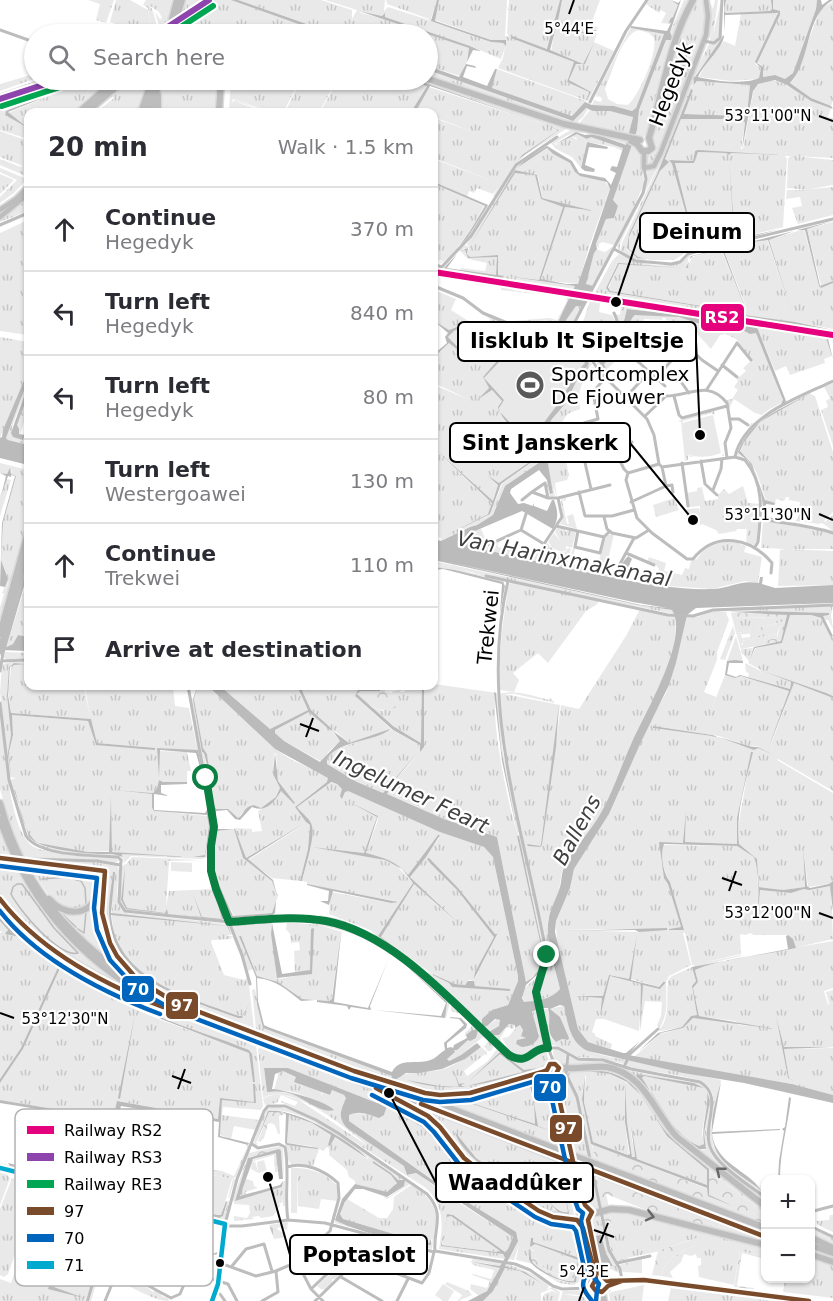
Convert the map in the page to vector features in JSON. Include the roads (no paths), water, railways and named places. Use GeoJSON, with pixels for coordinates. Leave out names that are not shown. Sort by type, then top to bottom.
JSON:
{"type":"FeatureCollection","features":[{"type":"Feature","properties":{"kind":"highway"},"geometry":{"type":"LineString","coordinates":[[171,24],[180,0]]}},
{"type":"Feature","properties":{"kind":"highway"},"geometry":{"type":"LineString","coordinates":[[172,24],[180,0]]}},
{"type":"Feature","properties":{"kind":"highway"},"geometry":{"type":"LineString","coordinates":[[640,141],[652,125],[675,42],[693,0]]}},
{"type":"Feature","properties":{"kind":"highway"},"geometry":{"type":"LineString","coordinates":[[438,80],[555,122],[640,141],[652,148],[644,152],[640,141]]}},
{"type":"Feature","properties":{"kind":"highway"},"geometry":{"type":"LineString","coordinates":[[84,108],[104,90]]}},
{"type":"Feature","properties":{"kind":"highway"},"geometry":{"type":"LineString","coordinates":[[92,108],[112,90]]}},
{"type":"Feature","properties":{"kind":"highway"},"geometry":{"type":"LineString","coordinates":[[143,108],[152,90]]}},
{"type":"Feature","properties":{"kind":"highway"},"geometry":{"type":"LineString","coordinates":[[149,108],[154,90]]}},
{"type":"Feature","properties":{"kind":"highway"},"geometry":{"type":"LineString","coordinates":[[157,90],[158,108]]}},
{"type":"Feature","properties":{"kind":"highway"},"geometry":{"type":"LineString","coordinates":[[221,108],[222,90]]}},
{"type":"Feature","properties":{"kind":"highway"},"geometry":{"type":"LineString","coordinates":[[0,634],[24,547]]}},
{"type":"Feature","properties":{"kind":"highway"},"geometry":{"type":"LineString","coordinates":[[2,649],[24,564]]}},
{"type":"Feature","properties":{"kind":"highway"},"geometry":{"type":"LineString","coordinates":[[0,804],[28,868],[46,895],[59,908],[76,912],[90,906],[96,898],[102,871]]}},
{"type":"Feature","properties":{"kind":"highway"},"geometry":{"type":"LineString","coordinates":[[0,804],[16,850],[47,902],[93,952],[140,989],[354,1071],[390,1089],[536,1150],[761,1235]]}},
{"type":"Feature","properties":{"kind":"highway"},"geometry":{"type":"LineString","coordinates":[[0,819],[21,869],[41,903],[56,922],[95,960],[140,989],[184,1013]]}},
{"type":"Feature","properties":{"kind":"highway"},"geometry":{"type":"LineString","coordinates":[[102,871],[101,912],[108,940],[124,967],[158,994]]}},
{"type":"Feature","properties":{"kind":"highway"},"geometry":{"type":"LineString","coordinates":[[0,899],[20,923],[66,957],[128,991],[150,1002],[374,1086],[427,1094],[458,1095],[555,1069],[606,1067],[622,1072],[633,1078],[648,1095],[677,1137],[761,1205]]}},
{"type":"Feature","properties":{"kind":"highway"},"geometry":{"type":"LineString","coordinates":[[555,1069],[557,1089],[584,1207],[602,1301]]}},
{"type":"Feature","properties":{"kind":"highway"},"geometry":{"type":"LineString","coordinates":[[390,1089],[539,1142],[761,1226]]}},
{"type":"Feature","properties":{"kind":"highway"},"geometry":{"type":"LineString","coordinates":[[390,1089],[433,1120],[464,1158],[478,1170],[539,1211],[553,1217],[586,1217],[611,1209],[629,1210],[761,1244]]}},
{"type":"Feature","properties":{"kind":"highway"},"geometry":{"type":"LineString","coordinates":[[584,1207],[587,1244]]}},
{"type":"Feature","properties":{"kind":"highway"},"geometry":{"type":"LineString","coordinates":[[566,1218],[581,1223],[595,1268]]}},
{"type":"Feature","properties":{"kind":"highway"},"geometry":{"type":"LineString","coordinates":[[815,1239],[833,1248]]}},
{"type":"Feature","properties":{"kind":"highway"},"geometry":{"type":"LineString","coordinates":[[815,1247],[833,1253]]}},
{"type":"Feature","properties":{"kind":"highway"},"geometry":{"type":"LineString","coordinates":[[815,1257],[833,1262]]}},
{"type":"Feature","properties":{"kind":"main road","name":"Hegedyk"},"geometry":{"type":"LineString","coordinates":[[644,168],[652,167],[657,162],[704,41],[708,16],[706,0]]}},
{"type":"Feature","properties":{"kind":"main road"},"geometry":{"type":"LineString","coordinates":[[644,152],[644,168]]}},
{"type":"Feature","properties":{"kind":"main road"},"geometry":{"type":"LineString","coordinates":[[0,210],[24,191]]}},
{"type":"Feature","properties":{"kind":"main road"},"geometry":{"type":"LineString","coordinates":[[0,217],[24,198]]}},
{"type":"Feature","properties":{"kind":"main road"},"geometry":{"type":"LineString","coordinates":[[0,858],[102,871]]}},
{"type":"Feature","properties":{"kind":"main road"},"geometry":{"type":"LineString","coordinates":[[0,1168],[15,1172]]}},
{"type":"Feature","properties":{"kind":"main road"},"geometry":{"type":"LineString","coordinates":[[212,1301],[218,1281],[225,1225],[213,1222]]}},
{"type":"Feature","properties":{"kind":"street"},"geometry":{"type":"LineString","coordinates":[[590,102],[626,31],[646,0]]}},
{"type":"Feature","properties":{"kind":"street"},"geometry":{"type":"LineString","coordinates":[[704,41],[714,43],[720,38],[722,0]]}},
{"type":"Feature","properties":{"kind":"street"},"geometry":{"type":"LineString","coordinates":[[0,30],[24,38]]}},
{"type":"Feature","properties":{"kind":"street"},"geometry":{"type":"LineString","coordinates":[[438,270],[469,239],[516,165],[557,137]]}},
{"type":"Feature","properties":{"kind":"street"},"geometry":{"type":"LineString","coordinates":[[569,333],[643,192],[646,179],[644,168]]}},
{"type":"Feature","properties":{"kind":"street"},"geometry":{"type":"LineString","coordinates":[[0,225],[24,215]]}},
{"type":"Feature","properties":{"kind":"street"},"geometry":{"type":"LineString","coordinates":[[614,249],[638,261],[676,263],[693,252],[833,219]]}},
{"type":"Feature","properties":{"kind":"street"},"geometry":{"type":"LineString","coordinates":[[438,288],[461,297],[483,313],[505,322],[517,325],[550,321],[569,333],[606,377],[645,417],[652,429],[666,486]]}},
{"type":"Feature","properties":{"kind":"street"},"geometry":{"type":"LineString","coordinates":[[587,353],[608,346],[615,338],[618,325],[614,313]]}},
{"type":"Feature","properties":{"kind":"street"},"geometry":{"type":"LineString","coordinates":[[638,362],[661,332],[676,335],[702,360],[718,371]]}},
{"type":"Feature","properties":{"kind":"street"},"geometry":{"type":"LineString","coordinates":[[707,389],[736,342],[751,360]]}},
{"type":"Feature","properties":{"kind":"street"},"geometry":{"type":"LineString","coordinates":[[656,378],[686,344]]}},
{"type":"Feature","properties":{"kind":"street"},"geometry":{"type":"LineString","coordinates":[[622,347],[665,386]]}},
{"type":"Feature","properties":{"kind":"street"},"geometry":{"type":"LineString","coordinates":[[722,365],[737,377]]}},
{"type":"Feature","properties":{"kind":"street"},"geometry":{"type":"LineString","coordinates":[[626,397],[649,372]]}},
{"type":"Feature","properties":{"kind":"street"},"geometry":{"type":"LineString","coordinates":[[591,489],[578,432],[583,424],[598,419],[593,392],[606,377]]}},
{"type":"Feature","properties":{"kind":"street"},"geometry":{"type":"LineString","coordinates":[[679,379],[689,393]]}},
{"type":"Feature","properties":{"kind":"street"},"geometry":{"type":"LineString","coordinates":[[735,457],[741,440],[758,419],[833,381]]}},
{"type":"Feature","properties":{"kind":"street"},"geometry":{"type":"LineString","coordinates":[[645,417],[663,397],[707,389],[726,400],[731,428],[725,443],[727,458]]}},
{"type":"Feature","properties":{"kind":"street"},"geometry":{"type":"LineString","coordinates":[[674,396],[682,418],[727,406]]}},
{"type":"Feature","properties":{"kind":"street"},"geometry":{"type":"LineString","coordinates":[[730,419],[737,418],[748,425]]}},
{"type":"Feature","properties":{"kind":"street"},"geometry":{"type":"LineString","coordinates":[[583,454],[632,442]]}},
{"type":"Feature","properties":{"kind":"street"},"geometry":{"type":"LineString","coordinates":[[613,447],[628,473]]}},
{"type":"Feature","properties":{"kind":"street"},"geometry":{"type":"LineString","coordinates":[[628,473],[661,465],[735,457],[747,461],[762,503],[758,542],[754,547]]}},
{"type":"Feature","properties":{"kind":"street"},"geometry":{"type":"LineString","coordinates":[[713,490],[722,459]]}},
{"type":"Feature","properties":{"kind":"street"},"geometry":{"type":"LineString","coordinates":[[701,461],[705,484],[717,495]]}},
{"type":"Feature","properties":{"kind":"street"},"geometry":{"type":"LineString","coordinates":[[682,463],[688,506]]}},
{"type":"Feature","properties":{"kind":"street"},"geometry":{"type":"LineString","coordinates":[[628,473],[626,478],[637,518],[649,530],[690,560],[704,547],[722,540],[731,540],[754,547],[772,563],[771,573]]}},
{"type":"Feature","properties":{"kind":"street"},"geometry":{"type":"LineString","coordinates":[[522,500],[545,483],[548,498]]}},
{"type":"Feature","properties":{"kind":"street"},"geometry":{"type":"LineString","coordinates":[[532,492],[548,498],[558,498],[610,484]]}},
{"type":"Feature","properties":{"kind":"street"},"geometry":{"type":"LineString","coordinates":[[631,502],[666,486],[672,485],[673,492]]}},
{"type":"Feature","properties":{"kind":"street"},"geometry":{"type":"LineString","coordinates":[[579,492],[585,516],[604,517],[634,510]]}},
{"type":"Feature","properties":{"kind":"street"},"geometry":{"type":"LineString","coordinates":[[520,530],[544,544],[562,517],[558,498]]}},
{"type":"Feature","properties":{"kind":"street"},"geometry":{"type":"LineString","coordinates":[[484,544],[520,530],[526,514]]}},
{"type":"Feature","properties":{"kind":"street"},"geometry":{"type":"LineString","coordinates":[[604,517],[609,532]]}},
{"type":"Feature","properties":{"kind":"street"},"geometry":{"type":"LineString","coordinates":[[760,519],[784,524],[807,525],[833,533]]}},
{"type":"Feature","properties":{"kind":"street"},"geometry":{"type":"LineString","coordinates":[[556,526],[604,537]]}},
{"type":"Feature","properties":{"kind":"street"},"geometry":{"type":"LineString","coordinates":[[609,532],[634,538],[640,537],[649,530]]}},
{"type":"Feature","properties":{"kind":"street"},"geometry":{"type":"LineString","coordinates":[[578,531],[574,547],[600,553],[604,537],[609,532]]}},
{"type":"Feature","properties":{"kind":"street"},"geometry":{"type":"LineString","coordinates":[[620,564],[634,538]]}},
{"type":"Feature","properties":{"kind":"street"},"geometry":{"type":"LineString","coordinates":[[626,553],[654,565]]}},
{"type":"Feature","properties":{"kind":"street"},"geometry":{"type":"LineString","coordinates":[[486,576],[508,581]]}},
{"type":"Feature","properties":{"kind":"street"},"geometry":{"type":"LineString","coordinates":[[0,671],[2,649],[24,580]]}},
{"type":"Feature","properties":{"kind":"street","name":"Trekwei"},"geometry":{"type":"LineString","coordinates":[[548,1048],[536,998],[537,984],[545,964],[546,952],[506,762],[500,718],[498,656],[508,581],[671,615],[690,616],[713,610],[833,604]]}},
{"type":"Feature","properties":{"kind":"street"},"geometry":{"type":"LineString","coordinates":[[2,661],[24,660]]}},
{"type":"Feature","properties":{"kind":"street"},"geometry":{"type":"LineString","coordinates":[[189,690],[213,824],[210,860],[212,879],[242,955],[250,984]]}},
{"type":"Feature","properties":{"kind":"street"},"geometry":{"type":"LineString","coordinates":[[0,703],[9,780],[20,820],[30,842],[39,848],[120,859],[119,902],[125,911],[229,922],[296,918],[327,921],[352,928],[403,957],[510,1056],[522,1059],[531,1056],[539,1048],[560,1048],[579,1059],[606,1061],[624,1067],[698,1081],[705,1085],[713,1099],[707,1134],[712,1150],[721,1162],[761,1195]]}},
{"type":"Feature","properties":{"kind":"street"},"geometry":{"type":"LineString","coordinates":[[205,859],[210,860]]}},
{"type":"Feature","properties":{"kind":"street"},"geometry":{"type":"LineString","coordinates":[[31,861],[97,861],[120,865]]}},
{"type":"Feature","properties":{"kind":"street"},"geometry":{"type":"LineString","coordinates":[[624,1067],[628,1058],[658,1029]]}},
{"type":"Feature","properties":{"kind":"street"},"geometry":{"type":"LineString","coordinates":[[548,1048],[555,1069],[567,1078],[576,1097],[609,1250],[620,1269],[622,1281]]}},
{"type":"Feature","properties":{"kind":"street"},"geometry":{"type":"LineString","coordinates":[[555,1069],[568,1054]]}},
{"type":"Feature","properties":{"kind":"street"},"geometry":{"type":"LineString","coordinates":[[360,1257],[367,1263],[408,1279],[420,1283],[425,1282],[435,1251],[438,1214],[432,1200],[423,1190],[315,1120],[285,1106],[266,1107],[235,1185],[225,1225],[232,1227],[288,1220],[332,1225],[367,1236],[435,1251],[505,1262],[530,1270],[556,1287],[575,1289],[622,1281],[644,1280],[809,1301]]}},
{"type":"Feature","properties":{"kind":"street"},"geometry":{"type":"LineString","coordinates":[[252,1144],[258,1148]]}},
{"type":"Feature","properties":{"kind":"street"},"geometry":{"type":"LineString","coordinates":[[249,1150],[281,1144],[285,1147],[289,1166],[285,1202],[288,1220]]}},
{"type":"Feature","properties":{"kind":"street"},"geometry":{"type":"LineString","coordinates":[[220,1263],[254,1276],[297,1262],[325,1237],[332,1225],[339,1198],[338,1183],[316,1168],[289,1166]]}},
{"type":"Feature","properties":{"kind":"street"},"geometry":{"type":"LineString","coordinates":[[815,1211],[833,1206]]}},
{"type":"Feature","properties":{"kind":"street"},"geometry":{"type":"LineString","coordinates":[[815,1228],[833,1237]]}},
{"type":"Feature","properties":{"kind":"street"},"geometry":{"type":"LineString","coordinates":[[317,1300],[360,1257],[367,1236]]}},
{"type":"Feature","properties":{"kind":"street"},"geometry":{"type":"LineString","coordinates":[[232,1266],[246,1249],[264,1244],[274,1271],[278,1292],[262,1301]]}},
{"type":"Feature","properties":{"kind":"street"},"geometry":{"type":"LineString","coordinates":[[617,1263],[650,1256]]}},
{"type":"Feature","properties":{"kind":"street"},"geometry":{"type":"LineString","coordinates":[[311,1289],[342,1260],[353,1263]]}},
{"type":"Feature","properties":{"kind":"street"},"geometry":{"type":"LineString","coordinates":[[297,1262],[317,1300]]}},
{"type":"Feature","properties":{"kind":"street"},"geometry":{"type":"LineString","coordinates":[[341,1277],[382,1301]]}},
{"type":"Feature","properties":{"kind":"street"},"geometry":{"type":"LineString","coordinates":[[213,1279],[229,1285],[237,1301]]}},
{"type":"Feature","properties":{"kind":"street"},"geometry":{"type":"LineString","coordinates":[[397,1301],[408,1279]]}},
{"type":"Feature","properties":{"kind":"street"},"geometry":{"type":"LineString","coordinates":[[105,1301],[111,1286]]}},
{"type":"Feature","properties":{"kind":"street"},"geometry":{"type":"LineString","coordinates":[[148,1286],[171,1299],[180,1294],[183,1286]]}},
{"type":"Feature","properties":{"kind":"street"},"geometry":{"type":"LineString","coordinates":[[216,1292],[225,1301]]}},
{"type":"Feature","properties":{"kind":"street"},"geometry":{"type":"LineString","coordinates":[[317,1300],[322,1301]]}},
{"type":"Feature","properties":{"kind":"waterway"},"geometry":{"type":"LineString","coordinates":[[42,879],[67,877],[81,881],[85,888],[86,904],[72,908]]}},
{"type":"Feature","properties":{"kind":"waterway"},"geometry":{"type":"LineString","coordinates":[[17,884],[22,884],[54,928],[78,953],[70,953],[51,941],[22,911],[11,894],[13,887],[17,884]]}},
{"type":"Feature","properties":{"kind":"waterway"},"geometry":{"type":"LineString","coordinates":[[76,927],[62,914],[74,915],[86,912],[84,933],[78,929]]}},
{"type":"Feature","properties":{"kind":"rail line","name":"RS3"},"geometry":{"type":"LineString","coordinates":[[172,24],[209,0]]}},
{"type":"Feature","properties":{"kind":"rail line","name":"RE3"},"geometry":{"type":"LineString","coordinates":[[185,24],[213,6]]}},
{"type":"Feature","properties":{"kind":"rail line","name":"RS3"},"geometry":{"type":"LineString","coordinates":[[0,99],[27,90]]}},
{"type":"Feature","properties":{"kind":"rail line","name":"RE3"},"geometry":{"type":"LineString","coordinates":[[2,106],[51,90]]}},
{"type":"Feature","properties":{"kind":"rail line","name":"RS2"},"geometry":{"type":"LineString","coordinates":[[438,273],[833,335]]}},
{"type":"Feature","properties":{"kind":"place","name":"Deinum"},"geometry":{"type":"Point","coordinates":[616,302]}},
{"type":"Feature","properties":{"kind":"place","name":"Sportcomplex De Fjouwer"},"geometry":{"type":"Point","coordinates":[530,385]}},
{"type":"Feature","properties":{"kind":"place","name":"Iisklub It Sipeltsje"},"geometry":{"type":"Point","coordinates":[700,435]}},
{"type":"Feature","properties":{"kind":"place","name":"Sint Janskerk"},"geometry":{"type":"Point","coordinates":[693,520]}},
{"type":"Feature","properties":{"kind":"place","name":"Waaddûker"},"geometry":{"type":"Point","coordinates":[389,1093]}},
{"type":"Feature","properties":{"kind":"place","name":"Poptaslot"},"geometry":{"type":"Point","coordinates":[268,1177]}},
{"type":"Feature","properties":{"kind":"water label","name":"Van Harinxmakanaal"},"geometry":{"type":"Point","coordinates":[564,559]}},
{"type":"Feature","properties":{"kind":"water label","name":"Ingelumer Feart"},"geometry":{"type":"Point","coordinates":[411,792]}},
{"type":"Feature","properties":{"kind":"water label","name":"Ballens"},"geometry":{"type":"Point","coordinates":[577,830]}}]}
